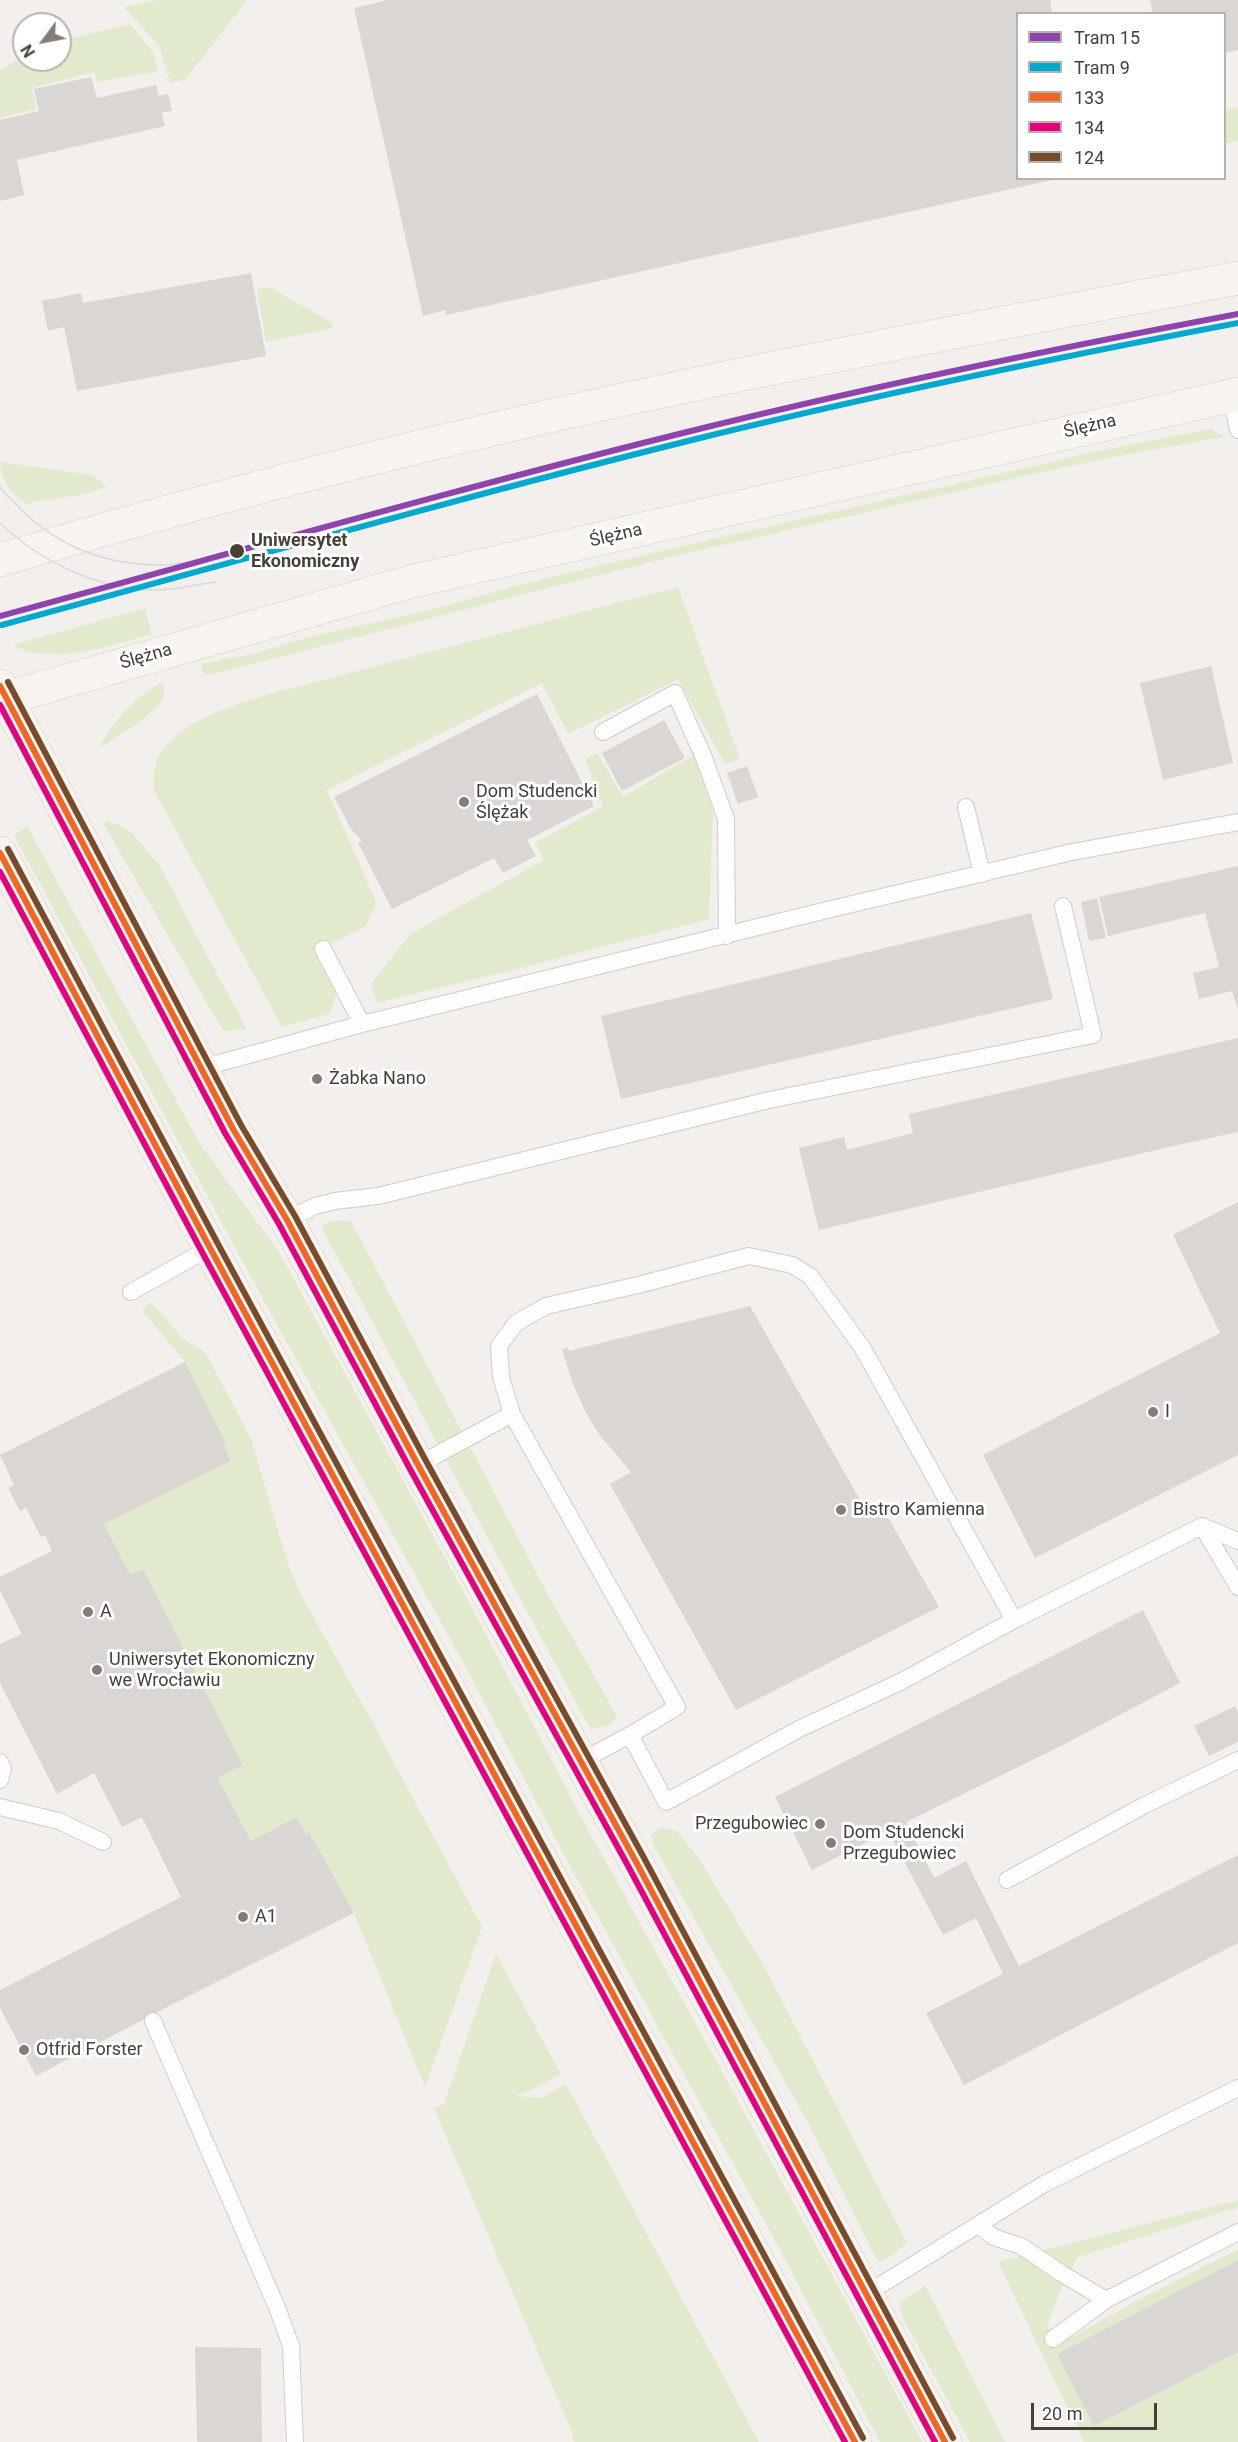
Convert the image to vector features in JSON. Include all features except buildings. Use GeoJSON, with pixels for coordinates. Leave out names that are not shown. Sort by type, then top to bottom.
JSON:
{"type":"FeatureCollection","features":[{"type":"Feature","properties":{"kind":"street"},"geometry":{"type":"LineString","coordinates":[[0,560],[215,498],[494,429],[871,348],[1238,278]]}},
{"type":"Feature","properties":{"kind":"street","name":"Ślężna"},"geometry":{"type":"LineString","coordinates":[[2,695],[413,581],[1234,395]]}},
{"type":"Feature","properties":{"kind":"street"},"geometry":{"type":"LineString","coordinates":[[2,695],[233,1129],[287,1220],[418,1466],[581,1761],[945,2442]]}},
{"type":"Feature","properties":{"kind":"street"},"geometry":{"type":"LineString","coordinates":[[0,854],[210,1248],[855,2442]]}},
{"type":"Feature","properties":{"kind":"lane"},"geometry":{"type":"LineString","coordinates":[[1234,395],[1238,430]]}},
{"type":"Feature","properties":{"kind":"lane"},"geometry":{"type":"LineString","coordinates":[[603,732],[675,693],[704,758],[726,819],[727,936]]}},
{"type":"Feature","properties":{"kind":"lane"},"geometry":{"type":"LineString","coordinates":[[966,807],[982,874]]}},
{"type":"Feature","properties":{"kind":"lane"},"geometry":{"type":"LineString","coordinates":[[201,1068],[362,1024],[1072,852],[1238,822]]}},
{"type":"Feature","properties":{"kind":"lane"},"geometry":{"type":"LineString","coordinates":[[287,1220],[315,1206],[335,1201],[378,1196],[769,1100],[1093,1035],[1063,906]]}},
{"type":"Feature","properties":{"kind":"lane"},"geometry":{"type":"LineString","coordinates":[[323,949],[362,1024]]}},
{"type":"Feature","properties":{"kind":"lane"},"geometry":{"type":"LineString","coordinates":[[131,1292],[210,1248]]}},
{"type":"Feature","properties":{"kind":"lane"},"geometry":{"type":"LineString","coordinates":[[581,1761],[630,1736],[677,1707],[512,1414],[501,1377],[499,1346],[516,1323],[546,1306],[749,1256],[792,1265],[810,1276],[862,1347],[1014,1620]]}},
{"type":"Feature","properties":{"kind":"lane"},"geometry":{"type":"LineString","coordinates":[[418,1466],[512,1414]]}},
{"type":"Feature","properties":{"kind":"lane"},"geometry":{"type":"LineString","coordinates":[[630,1736],[666,1802],[799,1729],[902,1680],[1014,1620],[1202,1526],[1238,1541]]}},
{"type":"Feature","properties":{"kind":"lane"},"geometry":{"type":"LineString","coordinates":[[1202,1526],[1238,1587]]}},
{"type":"Feature","properties":{"kind":"lane"},"geometry":{"type":"LineString","coordinates":[[1007,1880],[1143,1806],[1238,1760]]}},
{"type":"Feature","properties":{"kind":"lane"},"geometry":{"type":"LineString","coordinates":[[0,1762],[3,1769],[0,1780]]}},
{"type":"Feature","properties":{"kind":"lane"},"geometry":{"type":"LineString","coordinates":[[0,1807],[59,1821],[103,1842]]}},
{"type":"Feature","properties":{"kind":"lane"},"geometry":{"type":"LineString","coordinates":[[153,2021],[274,2300],[291,2346],[295,2442]]}},
{"type":"Feature","properties":{"kind":"lane"},"geometry":{"type":"LineString","coordinates":[[867,2294],[1044,2184],[1238,2088]]}},
{"type":"Feature","properties":{"kind":"lane"},"geometry":{"type":"LineString","coordinates":[[978,2225],[993,2237],[1021,2246],[1060,2273],[1106,2300]]}},
{"type":"Feature","properties":{"kind":"lane"},"geometry":{"type":"LineString","coordinates":[[1053,2338],[1106,2300],[1238,2232]]}},
{"type":"Feature","properties":{"kind":"green space"},"geometry":{"type":"Polygon","coordinates":[[[157,0],[247,0],[185,80],[170,83],[159,46],[124,7],[157,0]]]}},
{"type":"Feature","properties":{"kind":"green space"},"geometry":{"type":"Polygon","coordinates":[[[130,24],[153,52],[158,71],[97,82],[95,72],[32,88],[36,109],[0,118],[0,70],[12,63],[12,72],[72,72],[72,38],[130,24]]]}},
{"type":"Feature","properties":{"kind":"green space"},"geometry":{"type":"Polygon","coordinates":[[[1238,107],[1238,141],[1226,144],[1226,110],[1238,107]]]}},
{"type":"Feature","properties":{"kind":"green space"},"geometry":{"type":"Polygon","coordinates":[[[270,287],[332,323],[333,328],[266,342],[257,289],[270,287]]]}},
{"type":"Feature","properties":{"kind":"green space"},"geometry":{"type":"Polygon","coordinates":[[[1211,429],[1224,437],[1037,473],[670,557],[205,676],[201,664],[256,653],[309,637],[422,612],[520,585],[661,551],[1113,448],[1211,429]]]}},
{"type":"Feature","properties":{"kind":"green space"},"geometry":{"type":"Polygon","coordinates":[[[0,462],[93,475],[107,487],[80,495],[33,502],[31,505],[9,488],[2,475],[0,462]]]}},
{"type":"Feature","properties":{"kind":"green space"},"geometry":{"type":"Polygon","coordinates":[[[678,587],[740,759],[725,764],[678,679],[568,734],[542,683],[327,790],[376,902],[366,926],[320,949],[339,986],[329,1014],[282,1027],[155,792],[154,771],[162,752],[175,737],[192,724],[212,714],[273,693],[678,587]]]}},
{"type":"Feature","properties":{"kind":"green space"},"geometry":{"type":"Polygon","coordinates":[[[145,608],[152,634],[101,648],[63,654],[28,651],[13,645],[145,608]]]}},
{"type":"Feature","properties":{"kind":"green space"},"geometry":{"type":"Polygon","coordinates":[[[162,682],[164,696],[160,704],[99,748],[126,710],[142,695],[162,682]]]}},
{"type":"Feature","properties":{"kind":"green space"},"geometry":{"type":"Polygon","coordinates":[[[597,753],[623,797],[694,755],[713,808],[709,919],[377,1003],[371,984],[410,934],[544,860],[535,843],[603,806],[585,759],[597,753]]]}},
{"type":"Feature","properties":{"kind":"green space"},"geometry":{"type":"Polygon","coordinates":[[[106,821],[117,824],[132,833],[159,865],[247,1030],[223,1031],[104,824],[106,821]]]}},
{"type":"Feature","properties":{"kind":"green space"},"geometry":{"type":"Polygon","coordinates":[[[27,826],[200,1144],[279,1252],[462,1589],[587,1828],[723,2073],[922,2442],[880,2442],[784,2257],[558,1844],[468,1671],[253,1281],[14,835],[27,826]]]}},
{"type":"Feature","properties":{"kind":"green space"},"geometry":{"type":"Polygon","coordinates":[[[331,1221],[351,1221],[546,1591],[617,1716],[610,1725],[591,1729],[582,1714],[321,1226],[331,1221]]]}},
{"type":"Feature","properties":{"kind":"green space"},"geometry":{"type":"Polygon","coordinates":[[[151,1302],[182,1338],[206,1353],[251,1439],[287,1561],[301,1595],[482,1927],[425,2087],[354,1913],[309,1833],[251,1841],[218,1778],[243,1765],[143,1569],[130,1575],[104,1524],[231,1461],[223,1444],[225,1442],[185,1362],[142,1310],[151,1302]]]}},
{"type":"Feature","properties":{"kind":"green space"},"geometry":{"type":"Polygon","coordinates":[[[662,1828],[677,1831],[699,1859],[763,1964],[907,2243],[878,2262],[807,2121],[653,1844],[651,1834],[662,1828]]]}},
{"type":"Feature","properties":{"kind":"green space"},"geometry":{"type":"Polygon","coordinates":[[[496,1954],[561,2074],[515,2096],[542,2098],[566,2084],[759,2442],[574,2442],[571,2430],[434,2108],[444,2104],[496,1954]]]}},
{"type":"Feature","properties":{"kind":"green space"},"geometry":{"type":"Polygon","coordinates":[[[1238,2200],[1238,2207],[1078,2257],[1063,2284],[1047,2325],[1056,2346],[1138,2300],[1238,2249],[1238,2260],[1057,2354],[1094,2425],[1238,2352],[1238,2442],[1084,2442],[998,2262],[1238,2200]]]}},
{"type":"Feature","properties":{"kind":"green space"},"geometry":{"type":"Polygon","coordinates":[[[925,2285],[1005,2442],[970,2442],[903,2318],[899,2304],[925,2285]]]}},
{"type":"Feature","properties":{"kind":"tram line","name":"15"},"geometry":{"type":"LineString","coordinates":[[0,616],[429,499],[687,432],[961,369],[1238,314]]}},
{"type":"Feature","properties":{"kind":"tram line","name":"9"},"geometry":{"type":"LineString","coordinates":[[2,625],[430,508],[688,441],[962,378],[1238,323]]}},
{"type":"Feature","properties":{"kind":"tram line"},"geometry":{"type":"LineString","coordinates":[[0,487],[34,521],[52,535],[92,554],[137,564],[161,565],[212,557]]}},
{"type":"Feature","properties":{"kind":"tram line"},"geometry":{"type":"LineString","coordinates":[[0,523],[53,562],[93,580],[136,589],[158,590],[217,582]]}},
{"type":"Feature","properties":{"kind":"transit line","name":"124"},"geometry":{"type":"LineString","coordinates":[[8,682],[241,1125],[295,1216],[426,1461],[643,1856],[953,2438]]}},
{"type":"Feature","properties":{"kind":"transit line","name":"133"},"geometry":{"type":"LineString","coordinates":[[0,686],[233,1129],[287,1220],[418,1465],[635,1860],[945,2442]]}},
{"type":"Feature","properties":{"kind":"transit line","name":"134"},"geometry":{"type":"LineString","coordinates":[[0,705],[225,1133],[279,1224],[410,1469],[627,1864],[935,2442]]}},
{"type":"Feature","properties":{"kind":"transit line","name":"124"},"geometry":{"type":"LineString","coordinates":[[8,849],[218,1244],[863,2438]]}},
{"type":"Feature","properties":{"kind":"transit line","name":"133"},"geometry":{"type":"LineString","coordinates":[[0,853],[210,1248],[855,2442]]}},
{"type":"Feature","properties":{"kind":"transit line","name":"134"},"geometry":{"type":"LineString","coordinates":[[0,872],[202,1252],[845,2442]]}},
{"type":"Feature","properties":{"kind":"place","name":"Uniwersytet Ekonomiczny"},"geometry":{"type":"Point","coordinates":[237,551]}},
{"type":"Feature","properties":{"kind":"place","name":"Dom Studencki Ślężak"},"geometry":{"type":"Point","coordinates":[464,802]}},
{"type":"Feature","properties":{"kind":"place","name":"Żabka Nano"},"geometry":{"type":"Point","coordinates":[317,1079]}},
{"type":"Feature","properties":{"kind":"place","name":"I"},"geometry":{"type":"Point","coordinates":[1153,1412]}},
{"type":"Feature","properties":{"kind":"place","name":"Bistro Kamienna"},"geometry":{"type":"Point","coordinates":[841,1510]}},
{"type":"Feature","properties":{"kind":"place","name":"A"},"geometry":{"type":"Point","coordinates":[88,1612]}},
{"type":"Feature","properties":{"kind":"place","name":"Uniwersytet Ekonomiczny we Wrocławiu"},"geometry":{"type":"Point","coordinates":[97,1670]}},
{"type":"Feature","properties":{"kind":"place","name":"Przegubowiec"},"geometry":{"type":"Point","coordinates":[820,1824]}},
{"type":"Feature","properties":{"kind":"place","name":"Dom Studencki Przegubowiec"},"geometry":{"type":"Point","coordinates":[831,1843]}},
{"type":"Feature","properties":{"kind":"place","name":"A1"},"geometry":{"type":"Point","coordinates":[243,1917]}},
{"type":"Feature","properties":{"kind":"place","name":"Otfrid Forster"},"geometry":{"type":"Point","coordinates":[24,2050]}}]}
